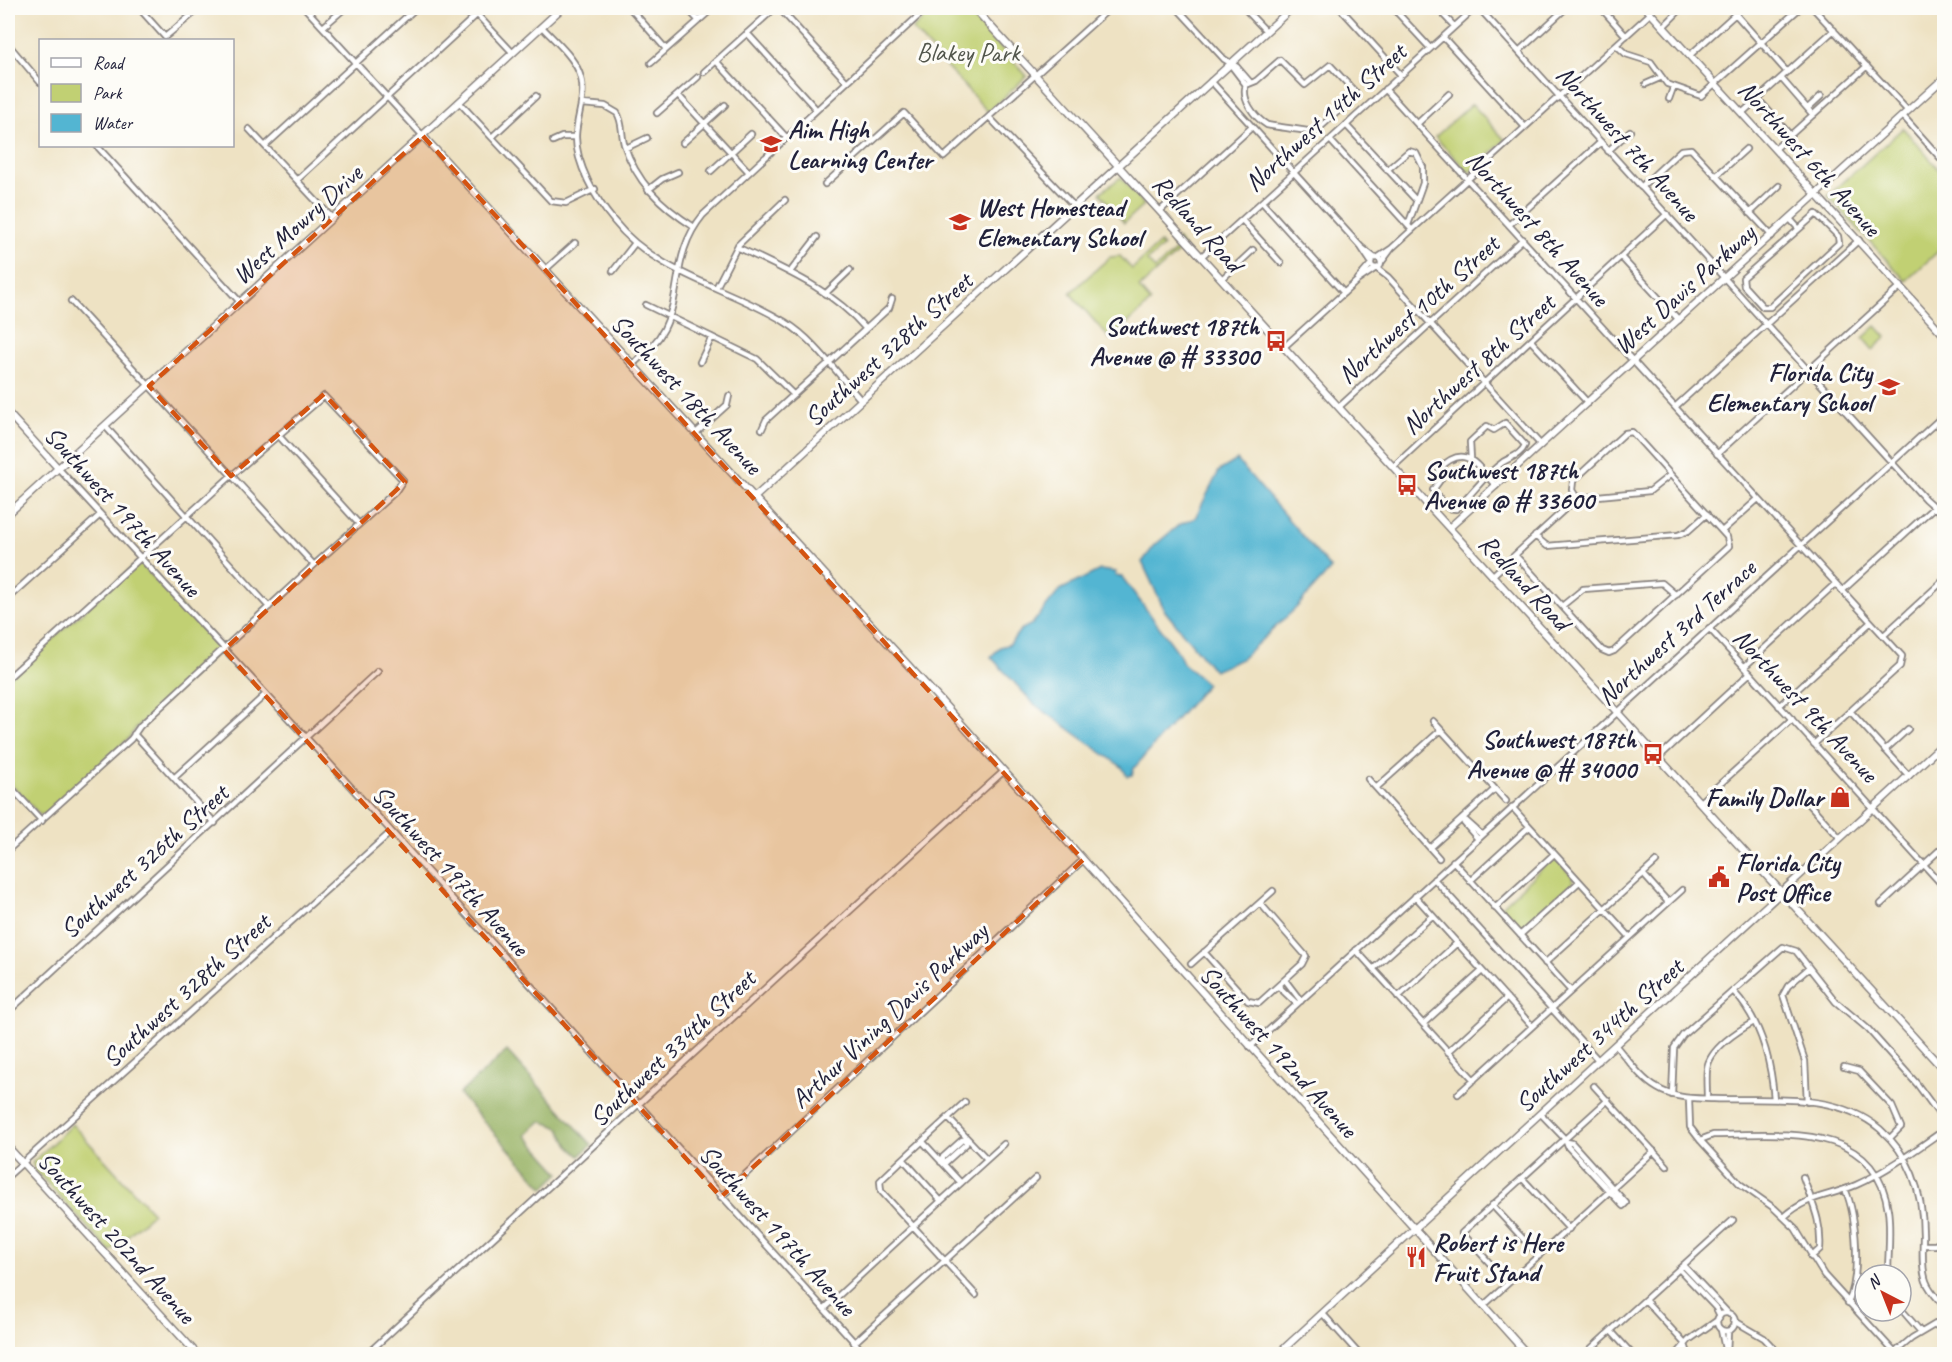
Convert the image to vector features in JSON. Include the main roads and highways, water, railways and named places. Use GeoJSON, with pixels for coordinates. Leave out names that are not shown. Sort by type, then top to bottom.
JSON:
{"type":"FeatureCollection","features":[{"type":"Feature","properties":{"kind":"water"},"geometry":{"type":"Polygon","coordinates":[[[1237,460],[1331,569],[1296,608],[1241,659],[1214,671],[1165,611],[1142,562],[1155,545],[1179,525],[1195,518],[1219,471],[1237,460]]]}},
{"type":"Feature","properties":{"kind":"water"},"geometry":{"type":"Polygon","coordinates":[[[1100,570],[1116,572],[1115,576],[1122,577],[1178,652],[1183,663],[1207,684],[1134,768],[1132,775],[1127,776],[1122,767],[1034,704],[991,657],[1000,647],[1010,644],[1020,630],[1032,624],[1060,590],[1100,570]]]}},
{"type":"Feature","properties":{"kind":"place","name":"Aim High Learning Center"},"geometry":{"type":"Point","coordinates":[771,144]}},
{"type":"Feature","properties":{"kind":"place","name":"West Homestead Elementary School"},"geometry":{"type":"Point","coordinates":[960,222]}},
{"type":"Feature","properties":{"kind":"place","name":"Southwest 187th Avenue @ # 33300"},"geometry":{"type":"Point","coordinates":[1276,341]}},
{"type":"Feature","properties":{"kind":"place","name":"Florida City Elementary School"},"geometry":{"type":"Point","coordinates":[1889,387]}},
{"type":"Feature","properties":{"kind":"place","name":"Southwest 187th Avenue @ # 33600"},"geometry":{"type":"Point","coordinates":[1407,485]}},
{"type":"Feature","properties":{"kind":"place","name":"Southwest 187th Avenue @ # 34000"},"geometry":{"type":"Point","coordinates":[1653,754]}},
{"type":"Feature","properties":{"kind":"place","name":"Family Dollar"},"geometry":{"type":"Point","coordinates":[1840,797]}},
{"type":"Feature","properties":{"kind":"place","name":"Florida City Post Office"},"geometry":{"type":"Point","coordinates":[1719,877]}},
{"type":"Feature","properties":{"kind":"place","name":"Robert is Here Fruit Stand"},"geometry":{"type":"Point","coordinates":[1416,1257]}},
{"type":"Feature","properties":{"kind":"park label","name":"Blakey Park"},"geometry":{"type":"Point","coordinates":[968,52]}}]}
